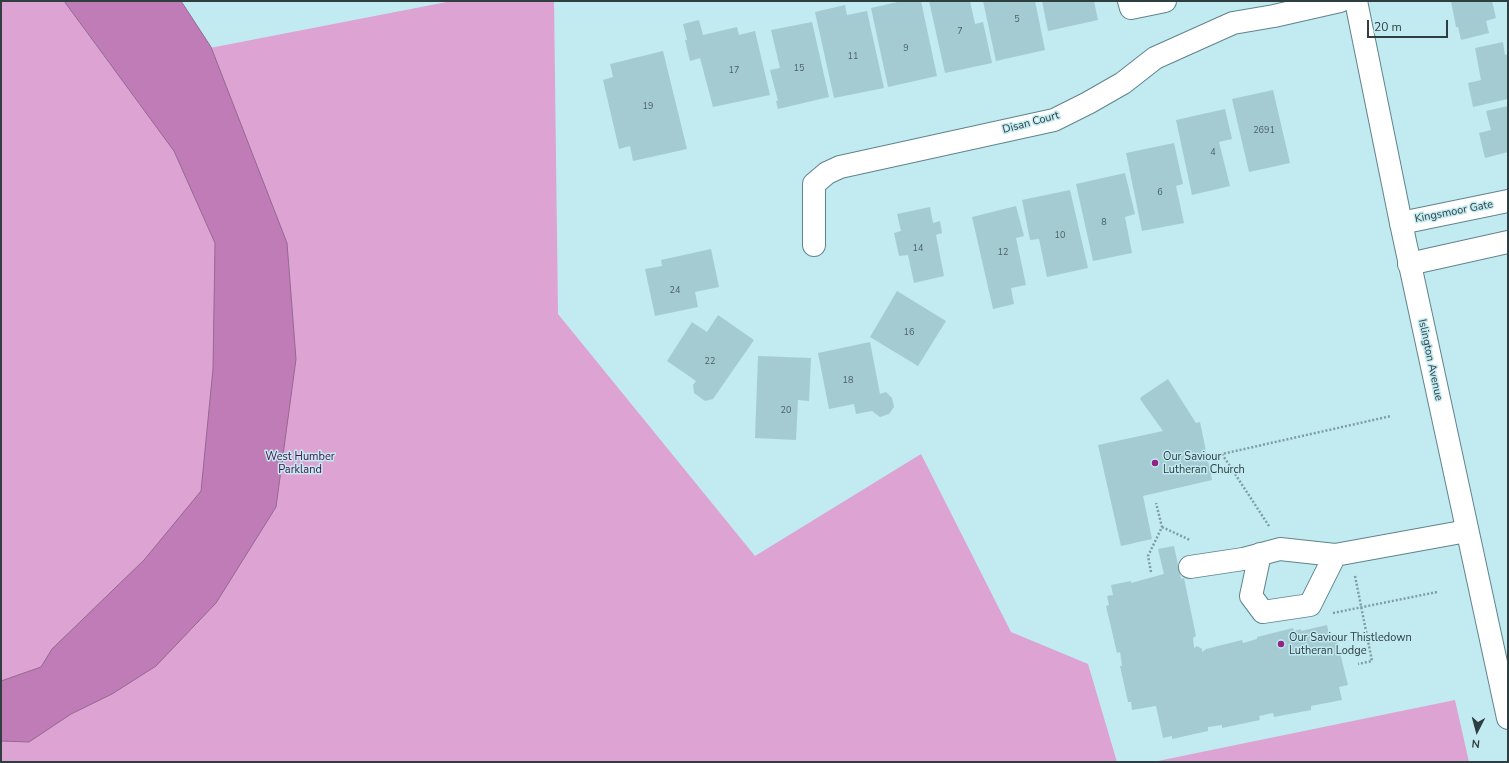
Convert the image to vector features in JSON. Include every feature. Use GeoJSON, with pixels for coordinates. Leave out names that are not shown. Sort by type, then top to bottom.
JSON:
{"type":"FeatureCollection","features":[{"type":"Feature","properties":{"kind":"street"},"geometry":{"type":"LineString","coordinates":[[1129,1],[1131,8],[1165,1]]}},
{"type":"Feature","properties":{"kind":"street","name":"Disan Court"},"geometry":{"type":"LineString","coordinates":[[814,245],[814,184],[827,173],[840,167],[1054,120],[1123,83],[1155,58],[1233,23],[1274,16],[1340,1]]}},
{"type":"Feature","properties":{"kind":"street","name":"Islington Avenue"},"geometry":{"type":"LineString","coordinates":[[1356,1],[1401,223],[1508,718]]}},
{"type":"Feature","properties":{"kind":"street","name":"Kingsmoor Gate"},"geometry":{"type":"LineString","coordinates":[[1401,223],[1508,201]]}},
{"type":"Feature","properties":{"kind":"street"},"geometry":{"type":"LineString","coordinates":[[1410,264],[1508,242]]}},
{"type":"Feature","properties":{"kind":"street"},"geometry":{"type":"LineString","coordinates":[[1190,567],[1243,559],[1280,549],[1343,553],[1468,531]]}},
{"type":"Feature","properties":{"kind":"street"},"geometry":{"type":"LineString","coordinates":[[1260,554],[1252,596],[1263,612],[1310,605],[1343,553]]}},
{"type":"Feature","properties":{"kind":"path"},"geometry":{"type":"LineString","coordinates":[[1271,530],[1222,454],[1392,416]]}},
{"type":"Feature","properties":{"kind":"path"},"geometry":{"type":"LineString","coordinates":[[1151,572],[1148,556],[1162,528],[1156,503]]}},
{"type":"Feature","properties":{"kind":"path"},"geometry":{"type":"LineString","coordinates":[[1162,528],[1196,543]]}},
{"type":"Feature","properties":{"kind":"path"},"geometry":{"type":"LineString","coordinates":[[1343,553],[1362,608],[1372,661],[1358,664]]}},
{"type":"Feature","properties":{"kind":"path"},"geometry":{"type":"LineString","coordinates":[[1327,614],[1437,592]]}},
{"type":"Feature","properties":{"kind":"green space","name":"West Humber Parkland"},"geometry":{"type":"Polygon","coordinates":[[[1,1],[64,1],[112,67],[452,1],[554,1],[558,314],[755,556],[921,454],[1011,632],[1088,664],[1117,762],[1,762],[1,1]]]}},
{"type":"Feature","properties":{"kind":"green space"},"geometry":{"type":"Polygon","coordinates":[[[1455,700],[1469,762],[1153,762],[1455,700]]]}},
{"type":"Feature","properties":{"kind":"shaded area"},"geometry":{"type":"Polygon","coordinates":[[[64,1],[181,1],[211,47],[287,243],[296,359],[276,507],[216,603],[156,666],[112,694],[71,714],[29,742],[1,741],[1,681],[41,667],[52,649],[144,560],[201,491],[213,369],[215,243],[174,151],[64,1]]]}},
{"type":"Feature","properties":{"kind":"building"},"geometry":{"type":"Polygon","coordinates":[[[902,1],[921,1],[937,76],[888,87],[871,8],[902,1]]]}},
{"type":"Feature","properties":{"kind":"building"},"geometry":{"type":"Polygon","coordinates":[[[929,1],[970,1],[975,24],[983,22],[992,63],[945,73],[929,1]]]}},
{"type":"Feature","properties":{"kind":"building"},"geometry":{"type":"Polygon","coordinates":[[[983,1],[1035,1],[1045,50],[996,61],[983,1]]]}},
{"type":"Feature","properties":{"kind":"building"},"geometry":{"type":"Polygon","coordinates":[[[1042,1],[1094,1],[1098,20],[1048,31],[1042,1]]]}},
{"type":"Feature","properties":{"kind":"building"},"geometry":{"type":"Polygon","coordinates":[[[1451,1],[1492,1],[1496,18],[1486,21],[1489,33],[1461,40],[1458,27],[1456,27],[1451,1]]]}},
{"type":"Feature","properties":{"kind":"building"},"geometry":{"type":"Polygon","coordinates":[[[845,5],[847,15],[867,11],[884,88],[834,98],[815,12],[845,5]]]}},
{"type":"Feature","properties":{"kind":"building"},"geometry":{"type":"Polygon","coordinates":[[[699,20],[703,35],[737,27],[739,35],[755,31],[770,95],[713,107],[700,58],[690,61],[685,40],[687,40],[683,24],[699,20]]]}},
{"type":"Feature","properties":{"kind":"building"},"geometry":{"type":"Polygon","coordinates":[[[812,22],[829,97],[778,109],[776,101],[778,101],[770,70],[780,68],[771,30],[812,22]]]}},
{"type":"Feature","properties":{"kind":"building"},"geometry":{"type":"Polygon","coordinates":[[[1503,42],[1505,55],[1508,54],[1508,99],[1473,107],[1468,83],[1481,80],[1475,48],[1503,42]]]}},
{"type":"Feature","properties":{"kind":"building"},"geometry":{"type":"Polygon","coordinates":[[[663,51],[687,149],[633,161],[630,146],[619,149],[603,80],[613,77],[610,64],[663,51]]]}},
{"type":"Feature","properties":{"kind":"building"},"geometry":{"type":"Polygon","coordinates":[[[1273,90],[1290,163],[1249,172],[1232,99],[1273,90]]]}},
{"type":"Feature","properties":{"kind":"building"},"geometry":{"type":"Polygon","coordinates":[[[1508,106],[1508,152],[1485,158],[1479,133],[1491,130],[1486,111],[1508,106]]]}},
{"type":"Feature","properties":{"kind":"building"},"geometry":{"type":"Polygon","coordinates":[[[1225,109],[1232,139],[1219,142],[1230,186],[1192,195],[1176,120],[1225,109]]]}},
{"type":"Feature","properties":{"kind":"building"},"geometry":{"type":"Polygon","coordinates":[[[1174,143],[1183,184],[1176,186],[1184,223],[1142,231],[1126,153],[1174,143]]]}},
{"type":"Feature","properties":{"kind":"building"},"geometry":{"type":"Polygon","coordinates":[[[1125,173],[1135,214],[1125,217],[1132,253],[1093,261],[1076,184],[1125,173]]]}},
{"type":"Feature","properties":{"kind":"building"},"geometry":{"type":"Polygon","coordinates":[[[1070,190],[1088,268],[1047,277],[1039,239],[1030,240],[1022,200],[1070,190]]]}},
{"type":"Feature","properties":{"kind":"building"},"geometry":{"type":"Polygon","coordinates":[[[1016,206],[1024,236],[1016,238],[1026,285],[1011,288],[1014,304],[993,309],[972,217],[1016,206]]]}},
{"type":"Feature","properties":{"kind":"building"},"geometry":{"type":"Polygon","coordinates":[[[930,207],[933,223],[940,221],[942,233],[936,235],[944,276],[914,283],[908,255],[899,256],[894,233],[901,231],[897,214],[930,207]]]}},
{"type":"Feature","properties":{"kind":"building"},"geometry":{"type":"Polygon","coordinates":[[[711,249],[719,287],[695,292],[698,307],[655,316],[645,269],[662,266],[661,260],[711,249]]]}},
{"type":"Feature","properties":{"kind":"building"},"geometry":{"type":"Polygon","coordinates":[[[897,291],[946,321],[918,366],[870,337],[897,291]]]}},
{"type":"Feature","properties":{"kind":"building"},"geometry":{"type":"Polygon","coordinates":[[[718,315],[754,340],[713,399],[705,401],[694,393],[693,385],[696,381],[667,361],[692,322],[707,332],[718,315]]]}},
{"type":"Feature","properties":{"kind":"building"},"geometry":{"type":"Polygon","coordinates":[[[870,342],[880,394],[886,392],[892,398],[894,407],[889,414],[880,417],[872,411],[856,414],[854,404],[829,409],[818,353],[870,342]]]}},
{"type":"Feature","properties":{"kind":"building"},"geometry":{"type":"Polygon","coordinates":[[[758,356],[811,358],[809,401],[798,400],[796,440],[755,438],[758,356]]]}},
{"type":"Feature","properties":{"kind":"building","name":"Our Saviour Lutheran Church"},"geometry":{"type":"Polygon","coordinates":[[[1168,379],[1196,423],[1200,422],[1212,480],[1143,496],[1152,539],[1121,546],[1098,445],[1163,431],[1140,399],[1168,379]]]}},
{"type":"Feature","properties":{"kind":"building","name":"Our Saviour Thistledown Lutheran Lodge"},"geometry":{"type":"Polygon","coordinates":[[[1174,546],[1181,579],[1184,578],[1196,636],[1193,638],[1194,648],[1197,646],[1202,649],[1202,652],[1206,649],[1242,640],[1243,643],[1257,639],[1257,637],[1293,628],[1294,631],[1301,629],[1301,631],[1327,625],[1330,639],[1336,637],[1348,685],[1339,687],[1342,700],[1311,706],[1311,710],[1274,717],[1273,713],[1259,716],[1260,720],[1222,728],[1222,725],[1208,727],[1208,731],[1172,739],[1172,736],[1163,738],[1156,706],[1132,710],[1131,702],[1128,702],[1120,666],[1122,666],[1120,652],[1117,653],[1106,606],[1109,605],[1107,596],[1113,595],[1111,585],[1131,581],[1131,583],[1164,574],[1158,549],[1174,546]]]}},
{"type":"Feature","properties":{"kind":"place","name":"Our Saviour Lutheran Church"},"geometry":{"type":"Point","coordinates":[1155,463]}},
{"type":"Feature","properties":{"kind":"place","name":"Our Saviour Thistledown Lutheran Lodge"},"geometry":{"type":"Point","coordinates":[1281,644]}}]}
